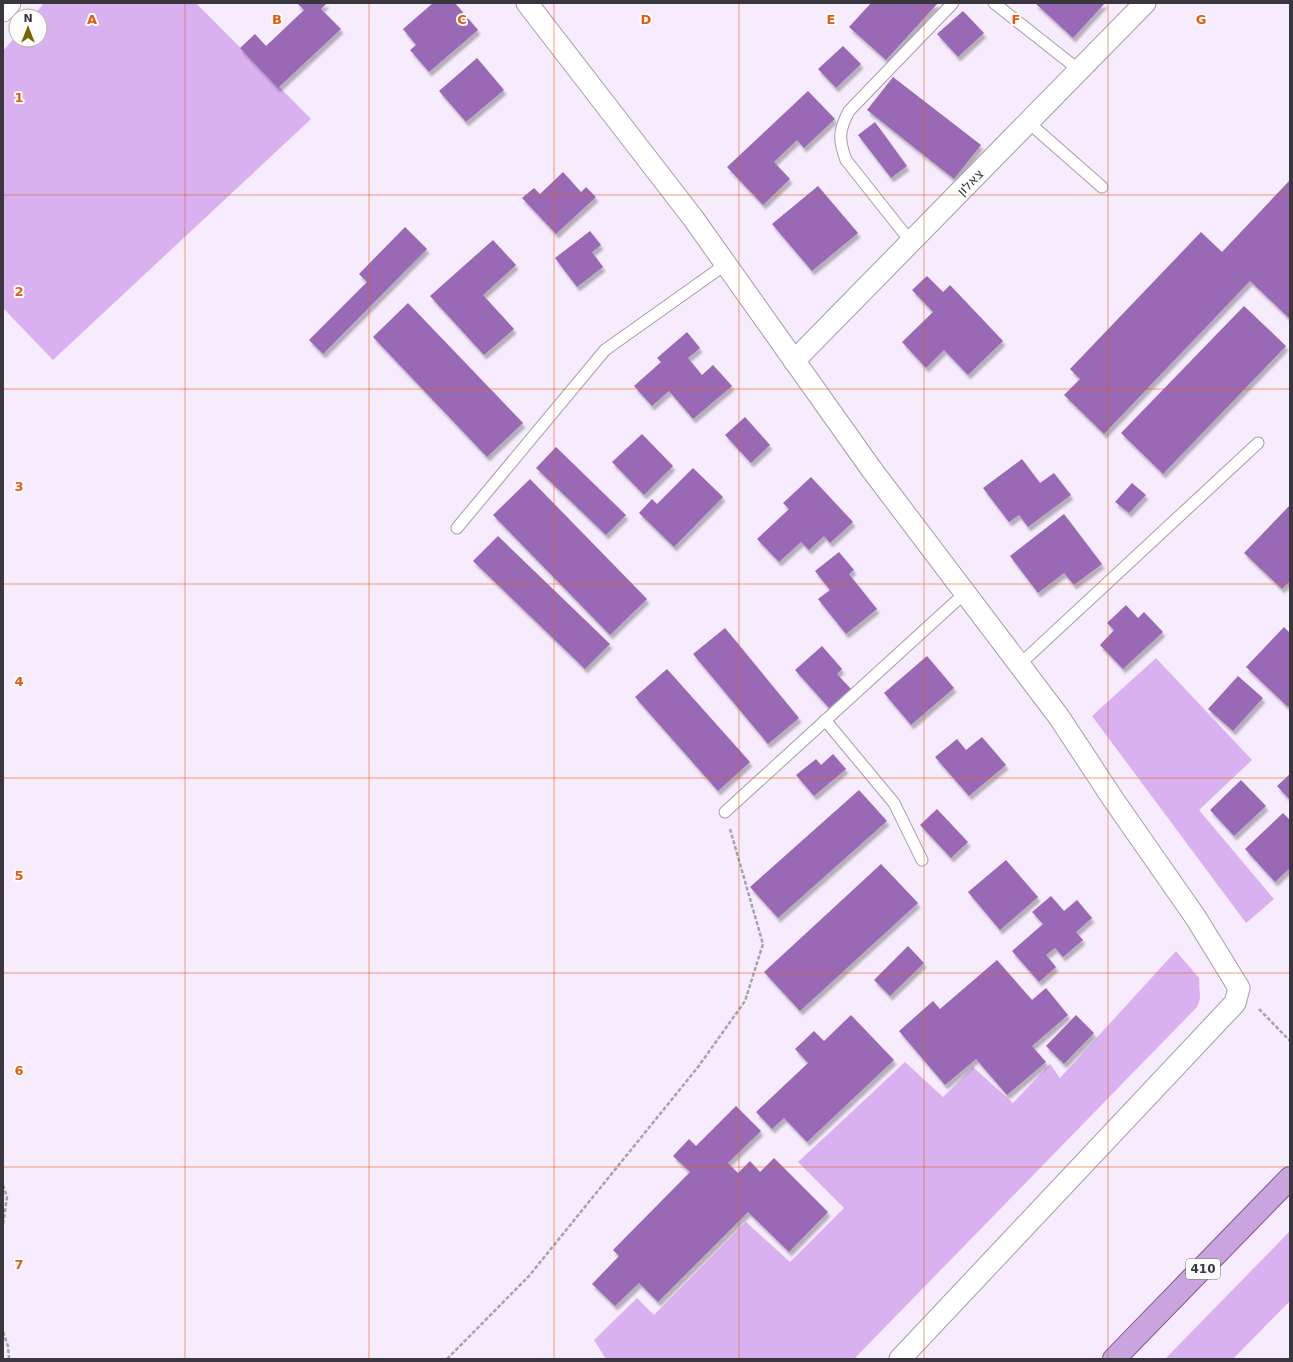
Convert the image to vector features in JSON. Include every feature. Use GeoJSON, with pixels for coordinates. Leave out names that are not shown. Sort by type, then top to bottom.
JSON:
{"type":"FeatureCollection","features":[{"type":"Feature","properties":{"kind":"main road","name":"410"},"geometry":{"type":"LineString","coordinates":[[1115,1358],[1290,1178]]}},
{"type":"Feature","properties":{"kind":"street"},"geometry":{"type":"LineString","coordinates":[[3,11],[10,3]]}},
{"type":"Feature","properties":{"kind":"street"},"geometry":{"type":"LineString","coordinates":[[527,3],[688,212],[872,470],[1059,718],[1113,799],[1196,918],[1239,988],[1235,1004],[900,1359]]}},
{"type":"Feature","properties":{"kind":"street","name":"צאלון"},"geometry":{"type":"LineString","coordinates":[[794,361],[1145,3]]}},
{"type":"Feature","properties":{"kind":"lane"},"geometry":{"type":"LineString","coordinates":[[911,242],[846,160],[841,148],[841,126],[849,111],[953,3]]}},
{"type":"Feature","properties":{"kind":"lane"},"geometry":{"type":"LineString","coordinates":[[994,3],[1079,70]]}},
{"type":"Feature","properties":{"kind":"lane"},"geometry":{"type":"LineString","coordinates":[[1028,122],[1102,187]]}},
{"type":"Feature","properties":{"kind":"lane"},"geometry":{"type":"LineString","coordinates":[[457,528],[605,350],[726,264]]}},
{"type":"Feature","properties":{"kind":"lane"},"geometry":{"type":"LineString","coordinates":[[1019,665],[1258,442]]}},
{"type":"Feature","properties":{"kind":"lane"},"geometry":{"type":"LineString","coordinates":[[725,812],[965,593]]}},
{"type":"Feature","properties":{"kind":"lane"},"geometry":{"type":"LineString","coordinates":[[825,720],[894,803],[922,860]]}},
{"type":"Feature","properties":{"kind":"path"},"geometry":{"type":"LineString","coordinates":[[447,1359],[530,1276],[698,1067],[745,1001],[763,944],[725,812]]}},
{"type":"Feature","properties":{"kind":"path"},"geometry":{"type":"LineString","coordinates":[[1239,988],[1290,1041]]}},
{"type":"Feature","properties":{"kind":"path"},"geometry":{"type":"LineString","coordinates":[[3,1185],[7,1197],[3,1225]]}},
{"type":"Feature","properties":{"kind":"path"},"geometry":{"type":"LineString","coordinates":[[3,1332],[8,1346],[9,1359]]}},
{"type":"Feature","properties":{"kind":"shaded area"},"geometry":{"type":"Polygon","coordinates":[[[44,3],[196,3],[311,119],[53,360],[3,308],[3,51],[8,45],[8,48],[48,48],[48,8],[40,8],[44,3]]]}},
{"type":"Feature","properties":{"kind":"shaded area"},"geometry":{"type":"Polygon","coordinates":[[[1156,658],[1252,760],[1199,810],[1274,899],[1246,923],[1092,716],[1156,658]]]}},
{"type":"Feature","properties":{"kind":"shaded area"},"geometry":{"type":"Polygon","coordinates":[[[1176,951],[1199,978],[1200,999],[1197,1007],[854,1359],[606,1359],[594,1340],[637,1298],[654,1315],[746,1222],[790,1262],[844,1208],[798,1162],[905,1062],[943,1097],[973,1067],[1013,1103],[1050,1064],[1060,1078],[1176,951]]]}},
{"type":"Feature","properties":{"kind":"shaded area"},"geometry":{"type":"Polygon","coordinates":[[[1290,1231],[1290,1301],[1233,1359],[1165,1359],[1290,1231]]]}},
{"type":"Feature","properties":{"kind":"building"},"geometry":{"type":"Polygon","coordinates":[[[297,3],[327,3],[321,9],[341,29],[278,88],[240,48],[255,34],[266,46],[304,10],[297,3]]]}},
{"type":"Feature","properties":{"kind":"building"},"geometry":{"type":"Polygon","coordinates":[[[433,3],[455,3],[478,30],[429,72],[410,50],[416,45],[403,29],[433,3]]]}},
{"type":"Feature","properties":{"kind":"building"},"geometry":{"type":"Polygon","coordinates":[[[871,3],[938,3],[886,60],[849,27],[871,3]]]}},
{"type":"Feature","properties":{"kind":"building"},"geometry":{"type":"Polygon","coordinates":[[[1035,3],[1105,3],[1073,38],[1035,3]]]}},
{"type":"Feature","properties":{"kind":"building"},"geometry":{"type":"Polygon","coordinates":[[[963,11],[984,33],[958,57],[937,34],[963,11]]]}},
{"type":"Feature","properties":{"kind":"building"},"geometry":{"type":"Polygon","coordinates":[[[843,46],[861,64],[836,88],[818,69],[843,46]]]}},
{"type":"Feature","properties":{"kind":"building"},"geometry":{"type":"Polygon","coordinates":[[[477,58],[504,90],[466,122],[439,91],[477,58]]]}},
{"type":"Feature","properties":{"kind":"building"},"geometry":{"type":"Polygon","coordinates":[[[893,77],[981,145],[954,179],[867,110],[893,77]]]}},
{"type":"Feature","properties":{"kind":"building"},"geometry":{"type":"Polygon","coordinates":[[[808,91],[835,119],[804,148],[797,140],[774,162],[790,179],[763,205],[727,167],[808,91]]]}},
{"type":"Feature","properties":{"kind":"building"},"geometry":{"type":"Polygon","coordinates":[[[875,122],[907,166],[891,178],[858,135],[875,122]]]}},
{"type":"Feature","properties":{"kind":"building"},"geometry":{"type":"Polygon","coordinates":[[[563,172],[581,192],[586,187],[596,197],[556,234],[522,198],[534,188],[540,194],[563,172]]]}},
{"type":"Feature","properties":{"kind":"building"},"geometry":{"type":"Polygon","coordinates":[[[1290,180],[1290,319],[1250,281],[1104,434],[1064,395],[1080,379],[1070,369],[1201,232],[1222,252],[1290,180]]]}},
{"type":"Feature","properties":{"kind":"building"},"geometry":{"type":"Polygon","coordinates":[[[818,186],[858,233],[812,271],[772,224],[818,186]]]}},
{"type":"Feature","properties":{"kind":"building"},"geometry":{"type":"Polygon","coordinates":[[[405,227],[427,249],[323,354],[309,340],[367,282],[359,274],[405,227]]]}},
{"type":"Feature","properties":{"kind":"building"},"geometry":{"type":"Polygon","coordinates":[[[590,231],[601,245],[592,252],[603,267],[577,287],[555,258],[590,231]]]}},
{"type":"Feature","properties":{"kind":"building"},"geometry":{"type":"Polygon","coordinates":[[[493,240],[516,265],[483,295],[514,329],[484,355],[430,296],[493,240]]]}},
{"type":"Feature","properties":{"kind":"building"},"geometry":{"type":"Polygon","coordinates":[[[927,276],[943,292],[950,285],[1003,341],[968,375],[944,350],[926,368],[902,342],[933,312],[912,290],[927,276]]]}},
{"type":"Feature","properties":{"kind":"building"},"geometry":{"type":"Polygon","coordinates":[[[408,303],[523,423],[487,457],[373,337],[408,303]]]}},
{"type":"Feature","properties":{"kind":"building"},"geometry":{"type":"Polygon","coordinates":[[[1244,306],[1286,346],[1163,474],[1121,433],[1244,306]]]}},
{"type":"Feature","properties":{"kind":"building"},"geometry":{"type":"Polygon","coordinates":[[[687,332],[700,348],[688,358],[702,375],[713,365],[732,386],[693,419],[669,391],[652,406],[634,386],[661,362],[657,358],[687,332]]]}},
{"type":"Feature","properties":{"kind":"building"},"geometry":{"type":"Polygon","coordinates":[[[745,417],[770,445],[751,463],[725,435],[745,417]]]}},
{"type":"Feature","properties":{"kind":"building"},"geometry":{"type":"Polygon","coordinates":[[[642,434],[673,466],[644,495],[612,462],[642,434]]]}},
{"type":"Feature","properties":{"kind":"building"},"geometry":{"type":"Polygon","coordinates":[[[556,447],[626,515],[606,535],[536,468],[556,447]]]}},
{"type":"Feature","properties":{"kind":"building"},"geometry":{"type":"Polygon","coordinates":[[[1022,459],[1040,483],[1054,473],[1071,495],[1028,527],[1019,515],[1009,522],[983,488],[1022,459]]]}},
{"type":"Feature","properties":{"kind":"building"},"geometry":{"type":"Polygon","coordinates":[[[693,468],[723,497],[674,547],[639,513],[652,499],[657,504],[693,468]]]}},
{"type":"Feature","properties":{"kind":"building"},"geometry":{"type":"Polygon","coordinates":[[[811,477],[853,522],[830,543],[824,536],[809,550],[801,542],[779,562],[757,539],[789,509],[783,503],[811,477]]]}},
{"type":"Feature","properties":{"kind":"building"},"geometry":{"type":"Polygon","coordinates":[[[530,479],[647,599],[610,635],[493,515],[530,479]]]}},
{"type":"Feature","properties":{"kind":"building"},"geometry":{"type":"Polygon","coordinates":[[[1132,483],[1146,495],[1129,513],[1115,502],[1132,483]]]}},
{"type":"Feature","properties":{"kind":"building"},"geometry":{"type":"Polygon","coordinates":[[[1290,505],[1290,581],[1282,589],[1244,553],[1290,505]]]}},
{"type":"Feature","properties":{"kind":"building"},"geometry":{"type":"Polygon","coordinates":[[[1064,514],[1102,564],[1074,585],[1064,573],[1038,593],[1010,556],[1064,514]]]}},
{"type":"Feature","properties":{"kind":"building"},"geometry":{"type":"Polygon","coordinates":[[[498,536],[610,644],[585,669],[473,561],[498,536]]]}},
{"type":"Feature","properties":{"kind":"building"},"geometry":{"type":"Polygon","coordinates":[[[839,552],[854,570],[849,574],[877,609],[846,634],[818,599],[830,590],[815,571],[839,552]]]}},
{"type":"Feature","properties":{"kind":"building"},"geometry":{"type":"Polygon","coordinates":[[[1126,605],[1138,618],[1144,612],[1163,632],[1123,669],[1100,645],[1114,630],[1107,623],[1126,605]]]}},
{"type":"Feature","properties":{"kind":"building"},"geometry":{"type":"Polygon","coordinates":[[[1284,627],[1290,633],[1290,705],[1288,707],[1246,667],[1284,627]]]}},
{"type":"Feature","properties":{"kind":"building"},"geometry":{"type":"Polygon","coordinates":[[[725,628],[799,718],[768,744],[693,654],[725,628]]]}},
{"type":"Feature","properties":{"kind":"building"},"geometry":{"type":"Polygon","coordinates":[[[822,646],[842,669],[837,674],[851,689],[829,708],[795,670],[822,646]]]}},
{"type":"Feature","properties":{"kind":"building"},"geometry":{"type":"Polygon","coordinates":[[[927,656],[954,688],[911,725],[884,693],[927,656]]]}},
{"type":"Feature","properties":{"kind":"building"},"geometry":{"type":"Polygon","coordinates":[[[667,669],[750,762],[718,791],[635,697],[667,669]]]}},
{"type":"Feature","properties":{"kind":"building"},"geometry":{"type":"Polygon","coordinates":[[[1238,676],[1263,698],[1233,731],[1208,709],[1238,676]]]}},
{"type":"Feature","properties":{"kind":"building"},"geometry":{"type":"Polygon","coordinates":[[[982,737],[1006,765],[969,796],[935,757],[957,739],[966,750],[982,737]]]}},
{"type":"Feature","properties":{"kind":"building"},"geometry":{"type":"Polygon","coordinates":[[[833,754],[846,769],[814,796],[796,775],[816,759],[821,765],[833,754]]]}},
{"type":"Feature","properties":{"kind":"building"},"geometry":{"type":"Polygon","coordinates":[[[1290,774],[1290,800],[1277,786],[1290,774]]]}},
{"type":"Feature","properties":{"kind":"building"},"geometry":{"type":"Polygon","coordinates":[[[1241,780],[1266,806],[1234,836],[1210,810],[1241,780]]]}},
{"type":"Feature","properties":{"kind":"building"},"geometry":{"type":"Polygon","coordinates":[[[859,790],[887,821],[778,918],[750,887],[859,790]]]}},
{"type":"Feature","properties":{"kind":"building"},"geometry":{"type":"Polygon","coordinates":[[[937,809],[968,842],[951,858],[920,825],[937,809]]]}},
{"type":"Feature","properties":{"kind":"building"},"geometry":{"type":"Polygon","coordinates":[[[1283,813],[1290,820],[1290,868],[1275,882],[1245,849],[1283,813]]]}},
{"type":"Feature","properties":{"kind":"building"},"geometry":{"type":"Polygon","coordinates":[[[1006,860],[1038,897],[1000,930],[968,892],[1006,860]]]}},
{"type":"Feature","properties":{"kind":"building"},"geometry":{"type":"Polygon","coordinates":[[[881,864],[918,903],[800,1011],[764,972],[881,864]]]}},
{"type":"Feature","properties":{"kind":"building"},"geometry":{"type":"Polygon","coordinates":[[[1051,896],[1064,911],[1077,900],[1092,918],[1076,932],[1083,940],[1063,957],[1055,948],[1046,955],[1056,967],[1039,982],[1012,951],[1043,924],[1032,912],[1051,896]]]}},
{"type":"Feature","properties":{"kind":"building"},"geometry":{"type":"Polygon","coordinates":[[[908,946],[924,963],[890,996],[874,980],[908,946]]]}},
{"type":"Feature","properties":{"kind":"building"},"geometry":{"type":"Polygon","coordinates":[[[997,960],[1032,1000],[1046,988],[1068,1015],[1032,1046],[1046,1062],[1007,1095],[976,1059],[945,1085],[899,1031],[933,1001],[940,1009],[997,960]]]}},
{"type":"Feature","properties":{"kind":"building"},"geometry":{"type":"Polygon","coordinates":[[[851,1015],[894,1060],[807,1142],[784,1118],[772,1129],[756,1112],[808,1063],[795,1049],[814,1031],[824,1041],[851,1015]]]}},
{"type":"Feature","properties":{"kind":"building"},"geometry":{"type":"Polygon","coordinates":[[[1076,1015],[1094,1033],[1064,1064],[1046,1046],[1076,1015]]]}},
{"type":"Feature","properties":{"kind":"building"},"geometry":{"type":"Polygon","coordinates":[[[736,1106],[761,1131],[728,1163],[738,1173],[750,1161],[760,1172],[774,1158],[828,1212],[789,1252],[748,1212],[658,1302],[639,1283],[615,1306],[592,1284],[619,1256],[613,1250],[690,1172],[673,1156],[689,1139],[696,1146],[736,1106]]]}}]}
